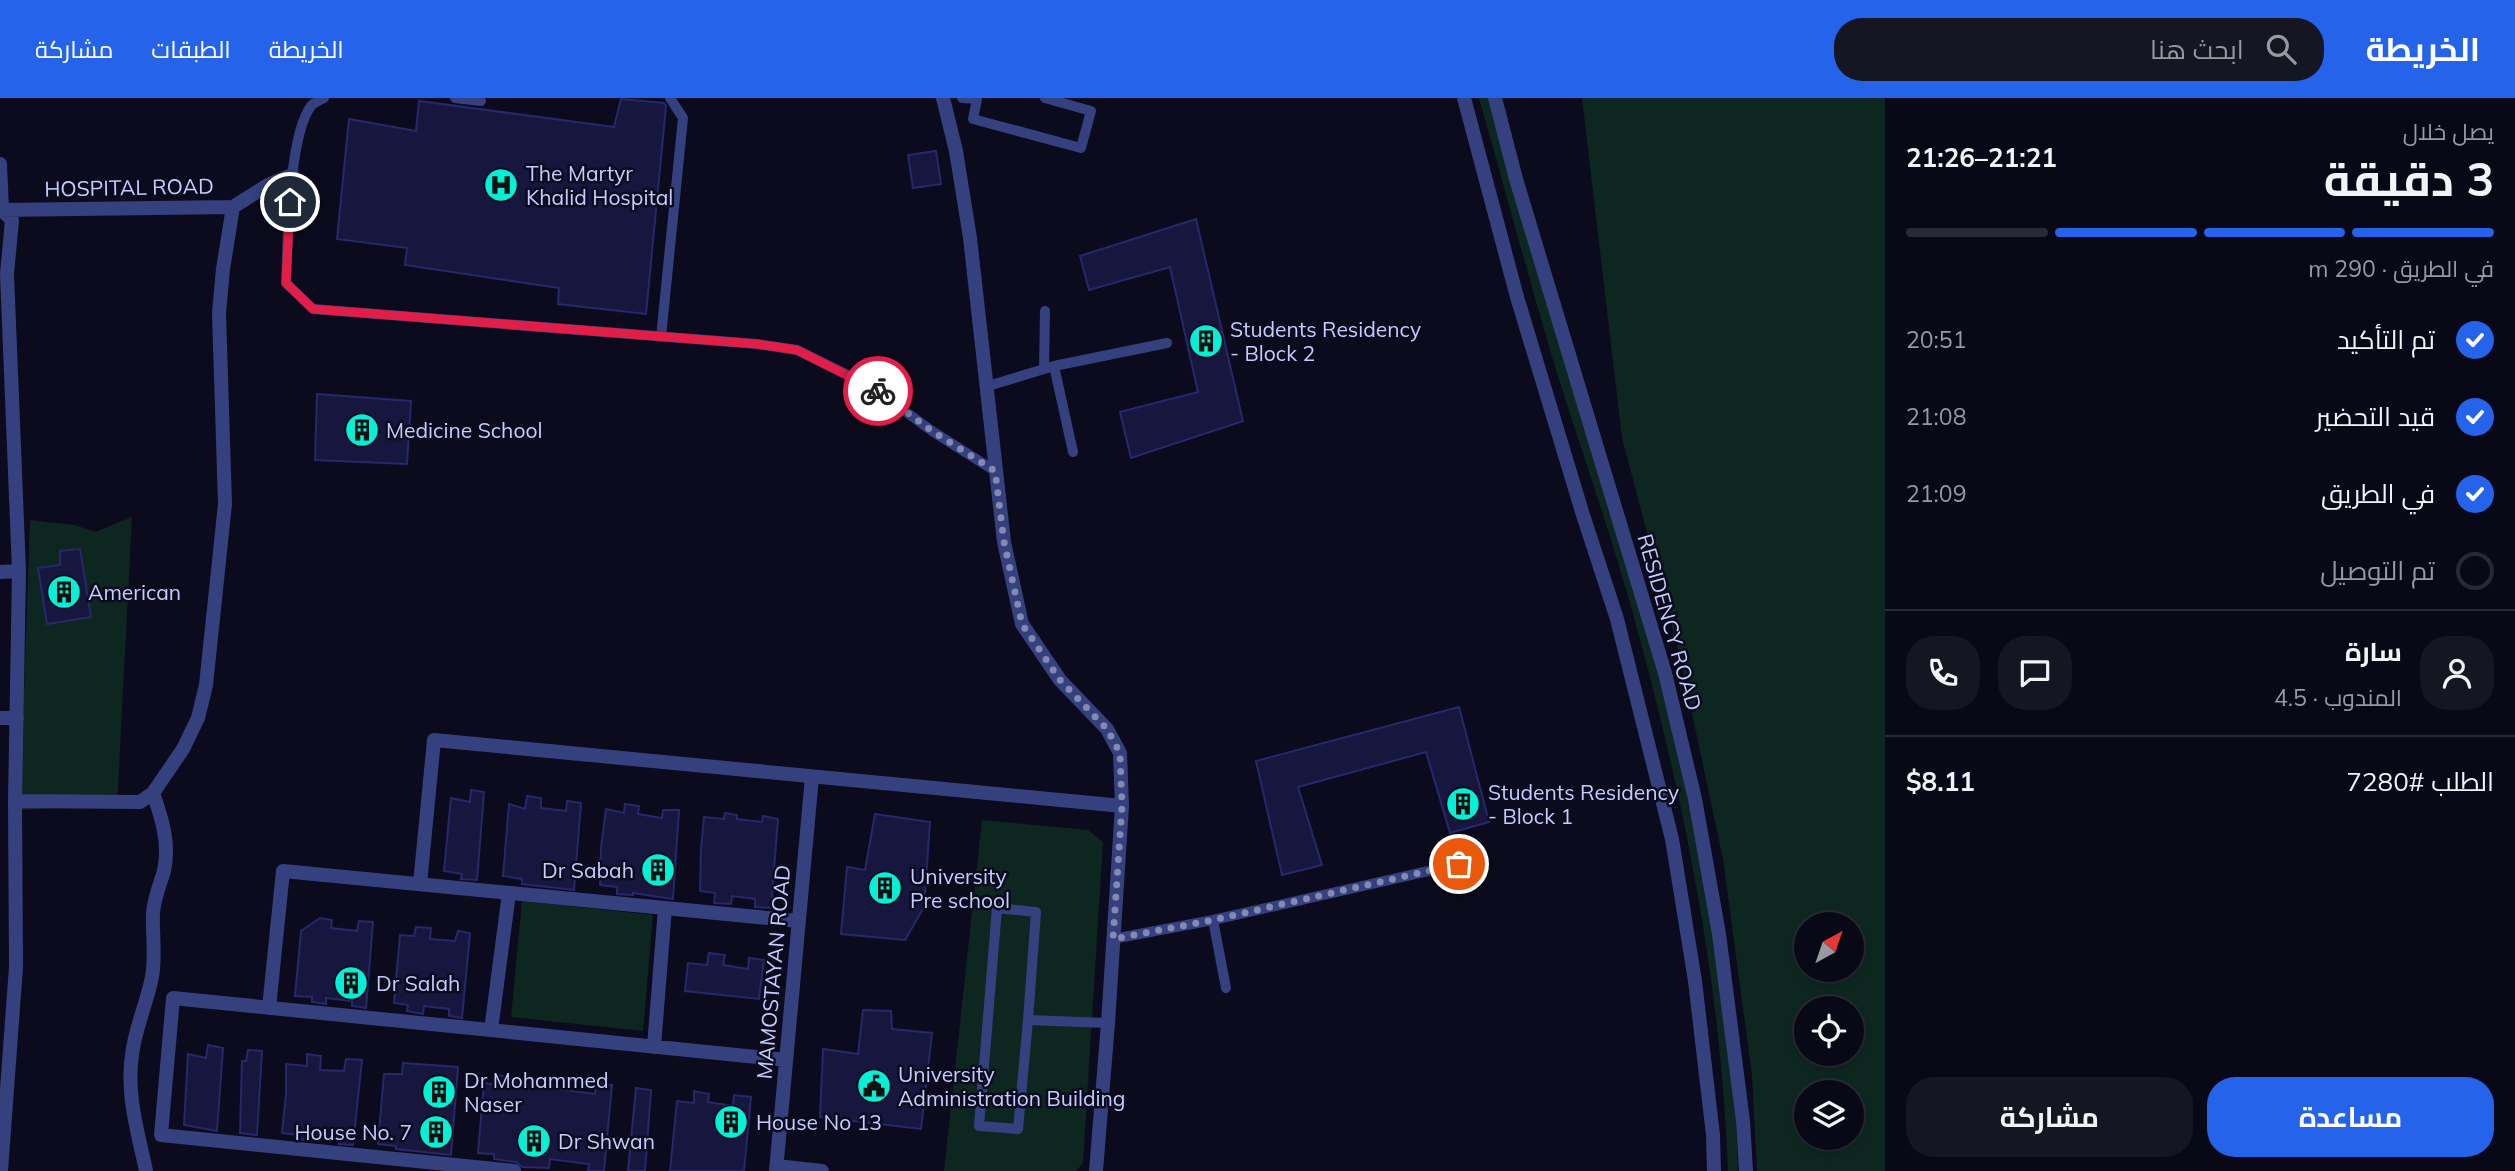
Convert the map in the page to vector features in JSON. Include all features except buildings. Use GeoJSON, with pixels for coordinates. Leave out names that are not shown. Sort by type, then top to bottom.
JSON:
{"type":"FeatureCollection","features":[{"type":"Feature","properties":{"kind":"street"},"geometry":{"type":"LineString","coordinates":[[943,98],[956,151],[970,238],[1004,542],[1022,624],[1060,680],[1107,729],[1120,753],[1122,806],[1096,1171]]}},
{"type":"Feature","properties":{"kind":"street"},"geometry":{"type":"LineString","coordinates":[[1464,98],[1517,297],[1617,618],[1672,839],[1695,981],[1713,1135],[1714,1171]]}},
{"type":"Feature","properties":{"kind":"street","name":"RESIDENCY ROAD"},"geometry":{"type":"LineString","coordinates":[[1494,98],[1665,673],[1695,799],[1719,934],[1743,1121],[1746,1171]]}},
{"type":"Feature","properties":{"kind":"street"},"geometry":{"type":"LineString","coordinates":[[0,164],[1,210],[12,220],[5,332],[19,571],[15,802],[16,967],[1,1171]]}},
{"type":"Feature","properties":{"kind":"street","name":"HOSPITAL ROAD"},"geometry":{"type":"LineString","coordinates":[[1,210],[233,207],[268,184],[292,175]]}},
{"type":"Feature","properties":{"kind":"street"},"geometry":{"type":"LineString","coordinates":[[15,802],[140,802],[153,793],[191,734],[206,685],[225,504],[220,291],[233,207]]}},
{"type":"Feature","properties":{"kind":"street"},"geometry":{"type":"LineString","coordinates":[[0,572],[19,571]]}},
{"type":"Feature","properties":{"kind":"street"},"geometry":{"type":"LineString","coordinates":[[0,718],[17,718]]}},
{"type":"Feature","properties":{"kind":"street"},"geometry":{"type":"LineString","coordinates":[[420,884],[434,740],[1122,806]]}},
{"type":"Feature","properties":{"kind":"street","name":"MAMOSTAYAN ROAD"},"geometry":{"type":"LineString","coordinates":[[776,1168],[812,776]]}},
{"type":"Feature","properties":{"kind":"street"},"geometry":{"type":"LineString","coordinates":[[146,1171],[133,1116],[130,1075],[136,1034],[153,974],[153,912],[167,846],[165,829],[153,793]]}},
{"type":"Feature","properties":{"kind":"street"},"geometry":{"type":"LineString","coordinates":[[269,1008],[283,870],[799,921]]}},
{"type":"Feature","properties":{"kind":"street"},"geometry":{"type":"LineString","coordinates":[[491,1030],[509,893]]}},
{"type":"Feature","properties":{"kind":"street"},"geometry":{"type":"LineString","coordinates":[[654,1047],[665,908]]}},
{"type":"Feature","properties":{"kind":"street"},"geometry":{"type":"LineString","coordinates":[[514,1171],[161,1135],[173,998],[786,1060]]}},
{"type":"Feature","properties":{"kind":"street"},"geometry":{"type":"LineString","coordinates":[[776,1168],[822,1171]]}},
{"type":"Feature","properties":{"kind":"lane"},"geometry":{"type":"LineString","coordinates":[[324,98],[311,105],[301,129],[292,175],[286,283],[313,309],[797,350],[872,387],[932,431],[995,471]]}},
{"type":"Feature","properties":{"kind":"lane"},"geometry":{"type":"LineString","coordinates":[[455,98],[481,101]]}},
{"type":"Feature","properties":{"kind":"lane"},"geometry":{"type":"LineString","coordinates":[[662,337],[683,118],[670,98]]}},
{"type":"Feature","properties":{"kind":"lane"},"geometry":{"type":"LineString","coordinates":[[962,98],[977,99],[973,119],[1081,148],[1091,111],[1045,98]]}},
{"type":"Feature","properties":{"kind":"lane"},"geometry":{"type":"LineString","coordinates":[[1045,311],[1049,368],[1073,452]]}},
{"type":"Feature","properties":{"kind":"lane"},"geometry":{"type":"LineString","coordinates":[[988,386],[1049,368],[1167,343]]}},
{"type":"Feature","properties":{"kind":"lane"},"geometry":{"type":"LineString","coordinates":[[1113,939],[1213,920],[1459,864]]}},
{"type":"Feature","properties":{"kind":"lane"},"geometry":{"type":"LineString","coordinates":[[997,908],[1036,912],[1028,1020],[1018,1129],[979,1126],[997,908]]}},
{"type":"Feature","properties":{"kind":"lane"},"geometry":{"type":"LineString","coordinates":[[1213,920],[1226,988]]}},
{"type":"Feature","properties":{"kind":"lane"},"geometry":{"type":"LineString","coordinates":[[1028,1020],[1108,1023]]}},
{"type":"Feature","properties":{"kind":"green space"},"geometry":{"type":"Polygon","coordinates":[[[1479,98],[1492,98],[1644,602],[1702,850],[1736,1120],[1738,1171],[1728,1171],[1724,1099],[1708,956],[1682,813],[1666,743],[1630,603],[1553,360],[1479,98]]]}},
{"type":"Feature","properties":{"kind":"green space"},"geometry":{"type":"Polygon","coordinates":[[[1582,98],[1885,98],[1885,1171],[1757,1171],[1752,1075],[1723,859],[1680,657],[1622,438],[1582,98]]]}},
{"type":"Feature","properties":{"kind":"green space"},"geometry":{"type":"Polygon","coordinates":[[[132,517],[117,805],[20,810],[30,520],[75,525],[95,532],[132,517]]]}},
{"type":"Feature","properties":{"kind":"green space"},"geometry":{"type":"Polygon","coordinates":[[[982,820],[1088,830],[1103,842],[1083,1163],[1076,1171],[944,1171],[982,820]]]}},
{"type":"Feature","properties":{"kind":"green space"},"geometry":{"type":"Polygon","coordinates":[[[522,901],[653,915],[643,1031],[511,1017],[522,901]]]}},
{"type":"Feature","properties":{"kind":"way so far"},"geometry":{"type":"LineString","coordinates":[[878,391],[932,431],[995,471],[1004,542],[1022,624],[1060,680],[1107,729],[1120,753],[1122,806],[1113,939],[1213,920],[1459,864]]}},
{"type":"Feature","properties":{"kind":"place","name":"The Martyr Khalid Hospital"},"geometry":{"type":"Point","coordinates":[501,185]}},
{"type":"Feature","properties":{"kind":"place","name":"Students Residency - Block 2"},"geometry":{"type":"Point","coordinates":[1206,341]}},
{"type":"Feature","properties":{"kind":"place","name":"Medicine School"},"geometry":{"type":"Point","coordinates":[362,430]}},
{"type":"Feature","properties":{"kind":"place","name":"American"},"geometry":{"type":"Point","coordinates":[64,592]}},
{"type":"Feature","properties":{"kind":"place","name":"Students Residency - Block 1"},"geometry":{"type":"Point","coordinates":[1463,804]}},
{"type":"Feature","properties":{"kind":"place","name":"Dr Sabah"},"geometry":{"type":"Point","coordinates":[658,870]}},
{"type":"Feature","properties":{"kind":"place","name":"University Pre school"},"geometry":{"type":"Point","coordinates":[885,888]}},
{"type":"Feature","properties":{"kind":"place","name":"Dr Salah"},"geometry":{"type":"Point","coordinates":[351,983]}},
{"type":"Feature","properties":{"kind":"place","name":"University Administration Building"},"geometry":{"type":"Point","coordinates":[874,1086]}},
{"type":"Feature","properties":{"kind":"place","name":"Dr Mohammed Naser"},"geometry":{"type":"Point","coordinates":[439,1092]}},
{"type":"Feature","properties":{"kind":"place","name":"House No 13"},"geometry":{"type":"Point","coordinates":[731,1122]}},
{"type":"Feature","properties":{"kind":"place","name":"House No. 7"},"geometry":{"type":"Point","coordinates":[436,1132]}},
{"type":"Feature","properties":{"kind":"place","name":"Dr Shwan"},"geometry":{"type":"Point","coordinates":[534,1141]}},
{"type":"Feature","properties":{"kind":"route"},"geometry":{"type":"LineString","coordinates":[[290,202],[286,283],[313,309],[757,344],[797,350],[878,391]]}}]}
